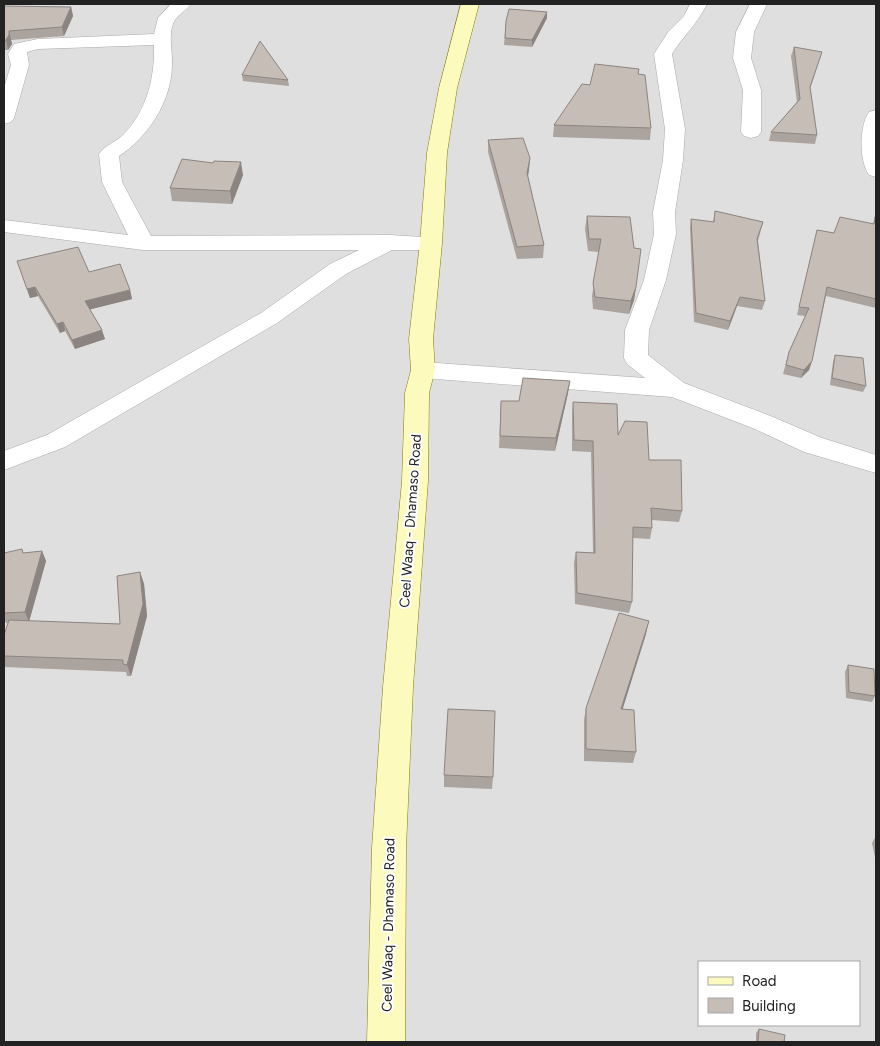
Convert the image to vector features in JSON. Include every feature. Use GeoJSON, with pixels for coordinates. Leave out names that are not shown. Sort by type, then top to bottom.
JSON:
{"type":"FeatureCollection","features":[{"type":"Feature","properties":{"kind":"main road","name":"Ceel Waaq - Dhamaso Road"},"geometry":{"type":"LineString","coordinates":[[386,1042],[389,848],[398,687],[415,481],[417,392],[423,370],[421,339],[431,243],[437,153],[448,88],[470,4]]}},
{"type":"Feature","properties":{"kind":"street"},"geometry":{"type":"LineString","coordinates":[[143,244],[112,182],[109,154],[132,137],[154,103],[163,70],[161,39],[164,22],[169,14],[182,4]]}},
{"type":"Feature","properties":{"kind":"street"},"geometry":{"type":"LineString","coordinates":[[675,389],[636,358],[637,330],[655,280],[665,234],[664,212],[673,160],[675,129],[663,54],[675,35],[692,18],[698,4]]}},
{"type":"Feature","properties":{"kind":"street"},"geometry":{"type":"LineString","coordinates":[[751,132],[752,90],[742,58],[745,32],[758,4]]}},
{"type":"Feature","properties":{"kind":"street"},"geometry":{"type":"LineString","coordinates":[[4,118],[20,65],[17,54],[20,48],[38,44],[161,39]]}},
{"type":"Feature","properties":{"kind":"street"},"geometry":{"type":"LineString","coordinates":[[876,116],[871,145],[876,171]]}},
{"type":"Feature","properties":{"kind":"street"},"geometry":{"type":"LineString","coordinates":[[4,226],[143,244],[431,243]]}},
{"type":"Feature","properties":{"kind":"street"},"geometry":{"type":"LineString","coordinates":[[4,461],[56,441],[269,318],[338,269],[390,242]]}},
{"type":"Feature","properties":{"kind":"street"},"geometry":{"type":"LineString","coordinates":[[423,370],[675,389],[764,423],[813,445],[876,464]]}},
{"type":"Feature","properties":{"kind":"shaded area"},"geometry":{"type":"Polygon","coordinates":[[[4,4],[876,4],[876,1042],[4,1042],[4,4]]]}},
{"type":"Feature","properties":{"kind":"building"},"geometry":{"type":"Polygon","coordinates":[[[4,6],[71,7],[62,27],[9,31],[9,35],[4,41],[4,6]]]}},
{"type":"Feature","properties":{"kind":"building"},"geometry":{"type":"Polygon","coordinates":[[[509,9],[547,12],[532,40],[505,38],[509,9]]]}},
{"type":"Feature","properties":{"kind":"building"},"geometry":{"type":"Polygon","coordinates":[[[260,41],[288,80],[242,75],[260,41]]]}},
{"type":"Feature","properties":{"kind":"building"},"geometry":{"type":"Polygon","coordinates":[[[794,47],[822,52],[810,87],[817,135],[771,132],[800,99],[794,47]]]}},
{"type":"Feature","properties":{"kind":"building"},"geometry":{"type":"Polygon","coordinates":[[[595,64],[639,69],[638,74],[645,75],[651,128],[554,125],[582,84],[590,85],[595,64]]]}},
{"type":"Feature","properties":{"kind":"building"},"geometry":{"type":"Polygon","coordinates":[[[523,138],[530,158],[527,173],[544,245],[517,247],[488,140],[523,138]]]}},
{"type":"Feature","properties":{"kind":"building"},"geometry":{"type":"Polygon","coordinates":[[[182,159],[213,163],[214,161],[241,162],[230,191],[170,188],[182,159]]]}},
{"type":"Feature","properties":{"kind":"building"},"geometry":{"type":"Polygon","coordinates":[[[715,211],[763,222],[757,239],[765,301],[740,297],[730,321],[696,313],[691,219],[714,222],[715,211]]]}},
{"type":"Feature","properties":{"kind":"building"},"geometry":{"type":"Polygon","coordinates":[[[876,213],[876,299],[827,287],[812,361],[804,370],[786,365],[789,352],[809,308],[799,307],[817,230],[834,233],[840,217],[874,224],[876,213]]]}},
{"type":"Feature","properties":{"kind":"building"},"geometry":{"type":"Polygon","coordinates":[[[587,216],[630,217],[634,248],[641,249],[636,287],[631,301],[595,297],[593,283],[601,239],[589,239],[587,216]]]}},
{"type":"Feature","properties":{"kind":"building"},"geometry":{"type":"Polygon","coordinates":[[[78,247],[89,272],[120,264],[130,290],[85,301],[102,330],[72,340],[63,322],[57,324],[35,287],[27,289],[17,261],[78,247]]]}},
{"type":"Feature","properties":{"kind":"building"},"geometry":{"type":"Polygon","coordinates":[[[835,355],[863,358],[866,386],[832,378],[835,355]]]}},
{"type":"Feature","properties":{"kind":"building"},"geometry":{"type":"Polygon","coordinates":[[[523,378],[570,381],[556,438],[500,436],[501,401],[519,401],[523,378]]]}},
{"type":"Feature","properties":{"kind":"building"},"geometry":{"type":"Polygon","coordinates":[[[573,402],[617,404],[618,435],[625,421],[647,422],[649,460],[681,460],[682,511],[651,508],[652,528],[633,527],[632,602],[577,593],[576,552],[595,553],[593,441],[574,440],[573,402]]]}},
{"type":"Feature","properties":{"kind":"building"},"geometry":{"type":"Polygon","coordinates":[[[22,549],[23,553],[42,551],[25,612],[4,613],[4,553],[22,549]]]}},
{"type":"Feature","properties":{"kind":"building"},"geometry":{"type":"Polygon","coordinates":[[[140,572],[143,604],[127,665],[123,664],[123,660],[4,656],[4,635],[9,620],[120,624],[117,576],[140,572]]]}},
{"type":"Feature","properties":{"kind":"building"},"geometry":{"type":"Polygon","coordinates":[[[619,613],[649,621],[621,709],[634,710],[636,752],[586,749],[586,708],[619,613]]]}},
{"type":"Feature","properties":{"kind":"building"},"geometry":{"type":"Polygon","coordinates":[[[848,665],[874,669],[875,696],[849,692],[848,665]]]}},
{"type":"Feature","properties":{"kind":"building"},"geometry":{"type":"Polygon","coordinates":[[[448,709],[495,711],[493,777],[444,775],[448,709]]]}},
{"type":"Feature","properties":{"kind":"building"},"geometry":{"type":"Polygon","coordinates":[[[759,1029],[785,1035],[784,1042],[758,1042],[759,1029]]]}}]}
